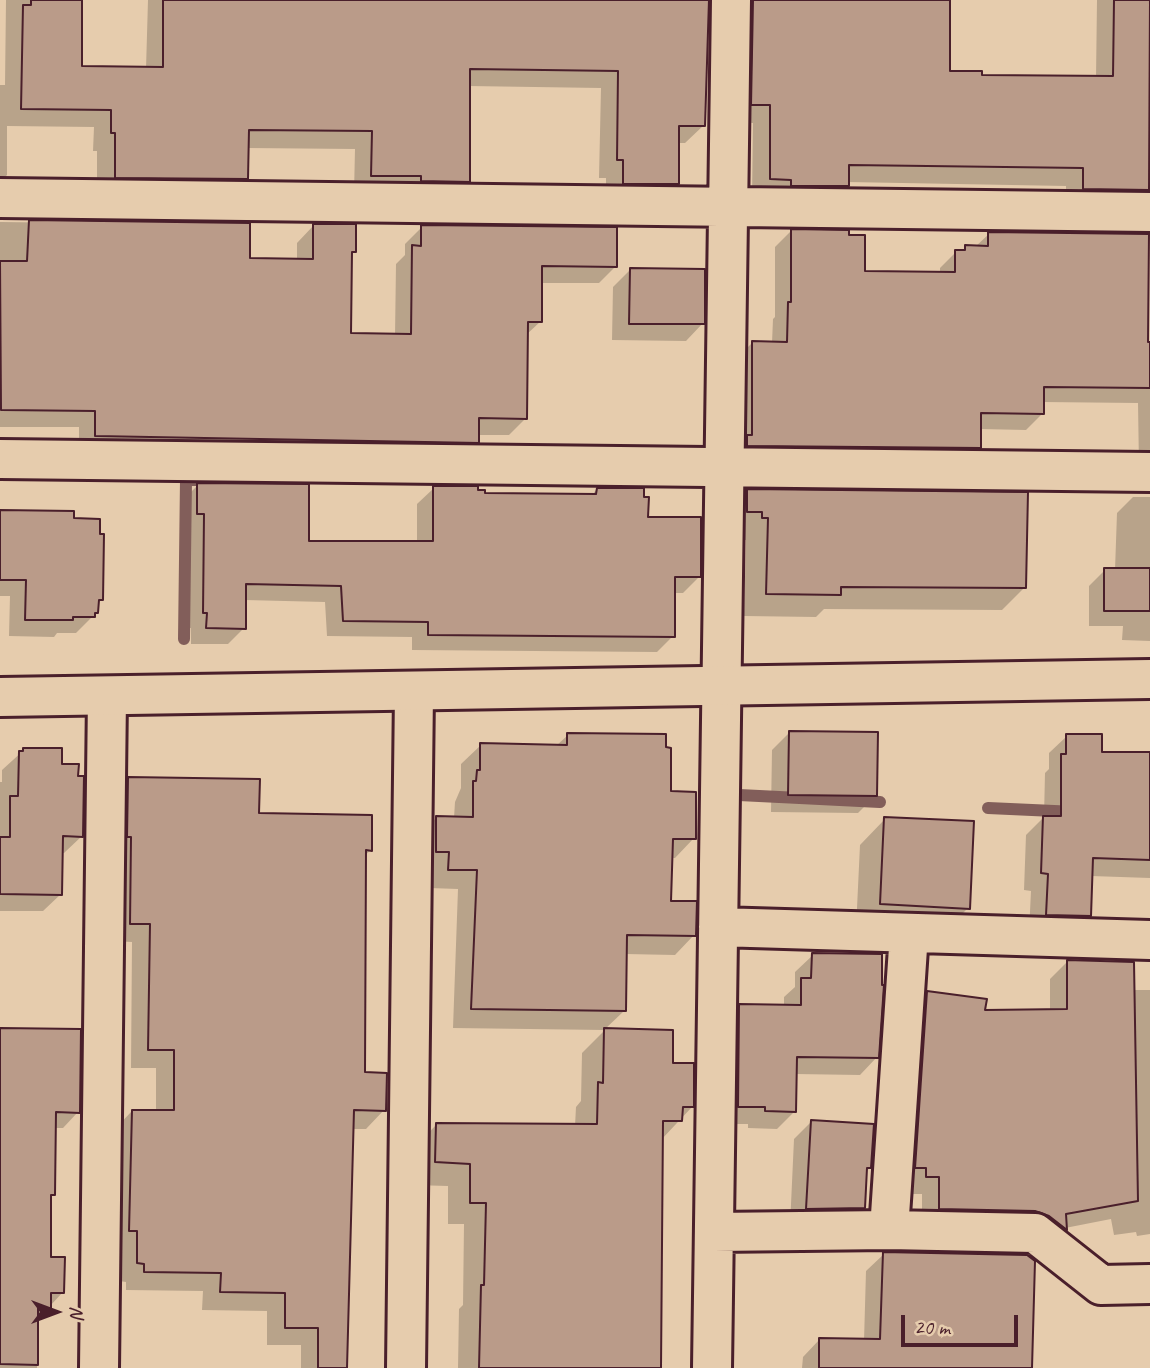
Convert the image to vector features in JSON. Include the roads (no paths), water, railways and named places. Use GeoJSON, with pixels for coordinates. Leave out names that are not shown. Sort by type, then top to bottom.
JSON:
{"type":"FeatureCollection","features":[{"type":"Feature","properties":{"kind":"street"},"geometry":{"type":"LineString","coordinates":[[712,1368],[731,0]]}},
{"type":"Feature","properties":{"kind":"street"},"geometry":{"type":"LineString","coordinates":[[0,198],[1150,212]]}},
{"type":"Feature","properties":{"kind":"street"},"geometry":{"type":"LineString","coordinates":[[0,458],[1150,472]]}},
{"type":"Feature","properties":{"kind":"street"},"geometry":{"type":"LineString","coordinates":[[0,697],[1150,679]]}},
{"type":"Feature","properties":{"kind":"street"},"geometry":{"type":"LineString","coordinates":[[406,1368],[414,692]]}},
{"type":"Feature","properties":{"kind":"street"},"geometry":{"type":"LineString","coordinates":[[99,1368],[107,696]]}},
{"type":"Feature","properties":{"kind":"street"},"geometry":{"type":"LineString","coordinates":[[718,927],[1150,940]]}},
{"type":"Feature","properties":{"kind":"street"},"geometry":{"type":"LineString","coordinates":[[889,1230],[909,933]]}},
{"type":"Feature","properties":{"kind":"street"},"geometry":{"type":"LineString","coordinates":[[714,1232],[889,1230],[1035,1233],[1101,1285],[1150,1284]]}},
{"type":"Feature","properties":{"kind":"waterway"},"geometry":{"type":"LineString","coordinates":[[184,639],[186,480],[202,480]]}},
{"type":"Feature","properties":{"kind":"waterway"},"geometry":{"type":"LineString","coordinates":[[739,795],[880,802]]}},
{"type":"Feature","properties":{"kind":"waterway"},"geometry":{"type":"LineString","coordinates":[[988,808],[1076,812]]}}]}
